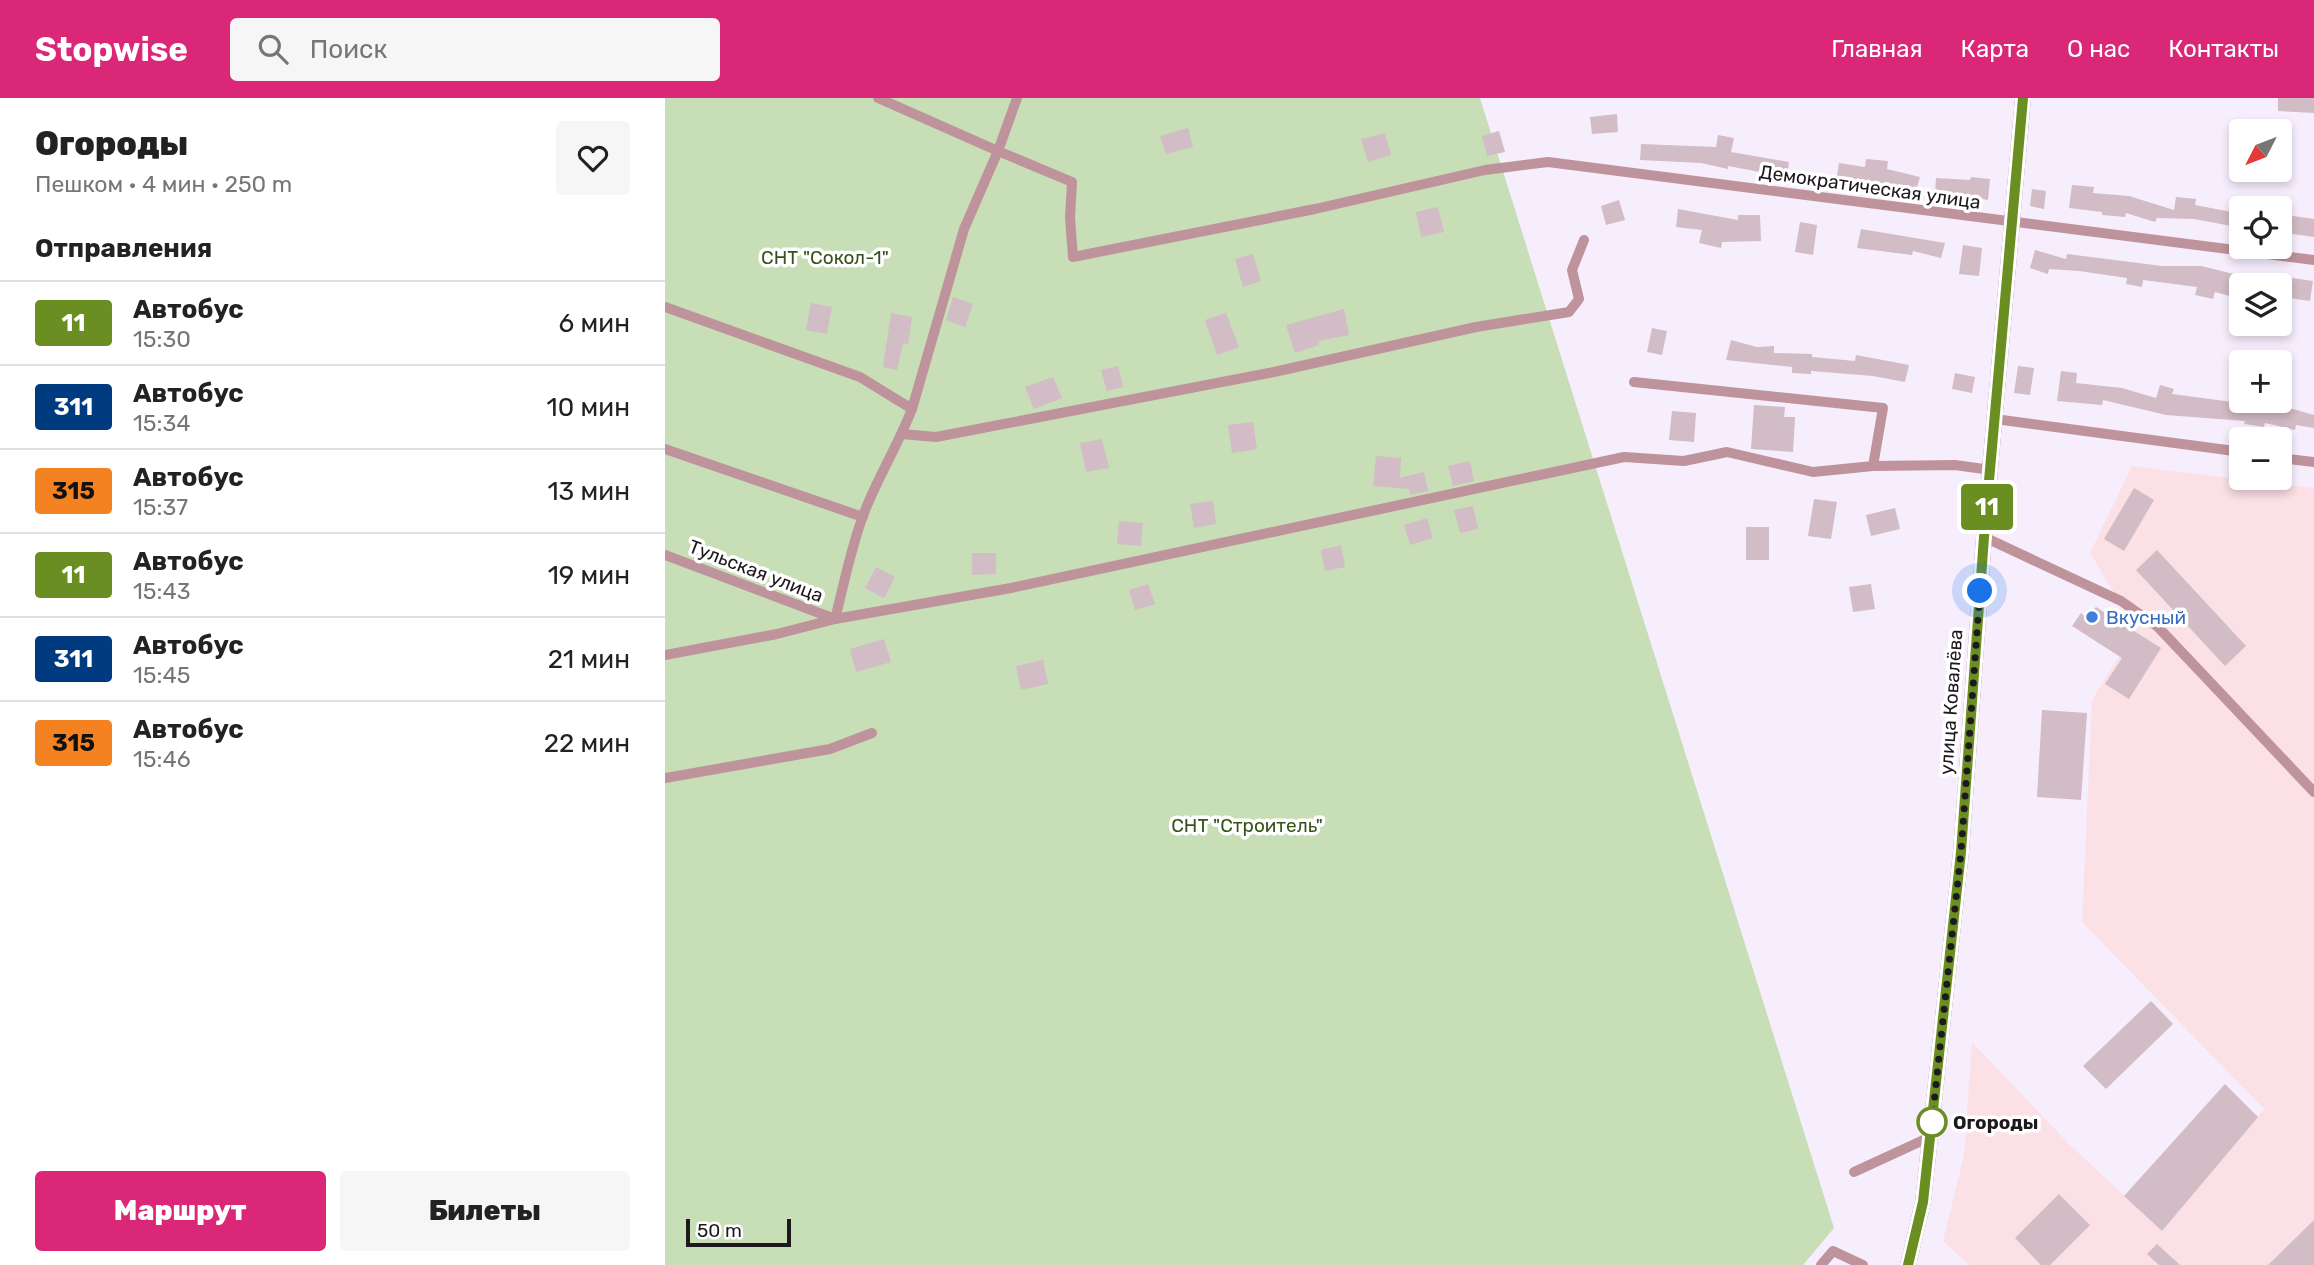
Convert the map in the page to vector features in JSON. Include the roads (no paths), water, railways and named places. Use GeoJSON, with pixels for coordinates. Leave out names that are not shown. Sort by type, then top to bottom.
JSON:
{"type":"FeatureCollection","features":[{"type":"Feature","properties":{"kind":"street"},"geometry":{"type":"LineString","coordinates":[[878,98],[998,151]]}},
{"type":"Feature","properties":{"kind":"street"},"geometry":{"type":"LineString","coordinates":[[835,619],[863,516],[888,454],[902,434],[912,409],[964,229],[998,151],[1017,98]]}},
{"type":"Feature","properties":{"kind":"street","name":"улица Ковалёва"},"geometry":{"type":"LineString","coordinates":[[1908,1265],[1923,1202],[1961,852],[1984,537],[2023,98]]}},
{"type":"Feature","properties":{"kind":"street","name":"Демократическая улица"},"geometry":{"type":"LineString","coordinates":[[998,151],[1072,182],[1070,218],[1073,257],[1315,209],[1485,170],[1548,162],[2314,260]]}},
{"type":"Feature","properties":{"kind":"street"},"geometry":{"type":"LineString","coordinates":[[902,434],[936,437],[1274,372],[1476,327],[1569,312],[1579,299],[1571,270],[1584,240]]}},
{"type":"Feature","properties":{"kind":"street"},"geometry":{"type":"LineString","coordinates":[[665,307],[859,377],[912,409]]}},
{"type":"Feature","properties":{"kind":"street"},"geometry":{"type":"LineString","coordinates":[[1634,382],[1883,408],[1873,466]]}},
{"type":"Feature","properties":{"kind":"street"},"geometry":{"type":"LineString","coordinates":[[1995,419],[2229,450]]}},
{"type":"Feature","properties":{"kind":"street"},"geometry":{"type":"LineString","coordinates":[[665,449],[863,516]]}},
{"type":"Feature","properties":{"kind":"street"},"geometry":{"type":"LineString","coordinates":[[665,655],[776,634],[835,619],[1011,588],[1624,457],[1684,461],[1727,452],[1813,472],[1873,466],[1955,465],[1991,470]]}},
{"type":"Feature","properties":{"kind":"street"},"geometry":{"type":"LineString","coordinates":[[2292,459],[2314,462]]}},
{"type":"Feature","properties":{"kind":"street"},"geometry":{"type":"LineString","coordinates":[[1984,537],[2121,601],[2158,627],[2314,792]]}},
{"type":"Feature","properties":{"kind":"street","name":"Тульская улица"},"geometry":{"type":"LineString","coordinates":[[665,555],[835,619]]}},
{"type":"Feature","properties":{"kind":"street"},"geometry":{"type":"LineString","coordinates":[[665,778],[830,749],[872,733]]}},
{"type":"Feature","properties":{"kind":"street"},"geometry":{"type":"LineString","coordinates":[[1854,1172],[1930,1137]]}},
{"type":"Feature","properties":{"kind":"street"},"geometry":{"type":"LineString","coordinates":[[1821,1265],[1833,1251],[1863,1265]]}},
{"type":"Feature","properties":{"kind":"place","name":"Вкусный"},"geometry":{"type":"Point","coordinates":[2092,617]}},
{"type":"Feature","properties":{"kind":"place","name":"Огороды"},"geometry":{"type":"Point","coordinates":[1932,1122]}},
{"type":"Feature","properties":{"kind":"park label","name":"СНТ \"Сокол-1\""},"geometry":{"type":"Point","coordinates":[825,257]}},
{"type":"Feature","properties":{"kind":"park label","name":"СНТ \"Строитель\""},"geometry":{"type":"Point","coordinates":[1247,825]}}]}
